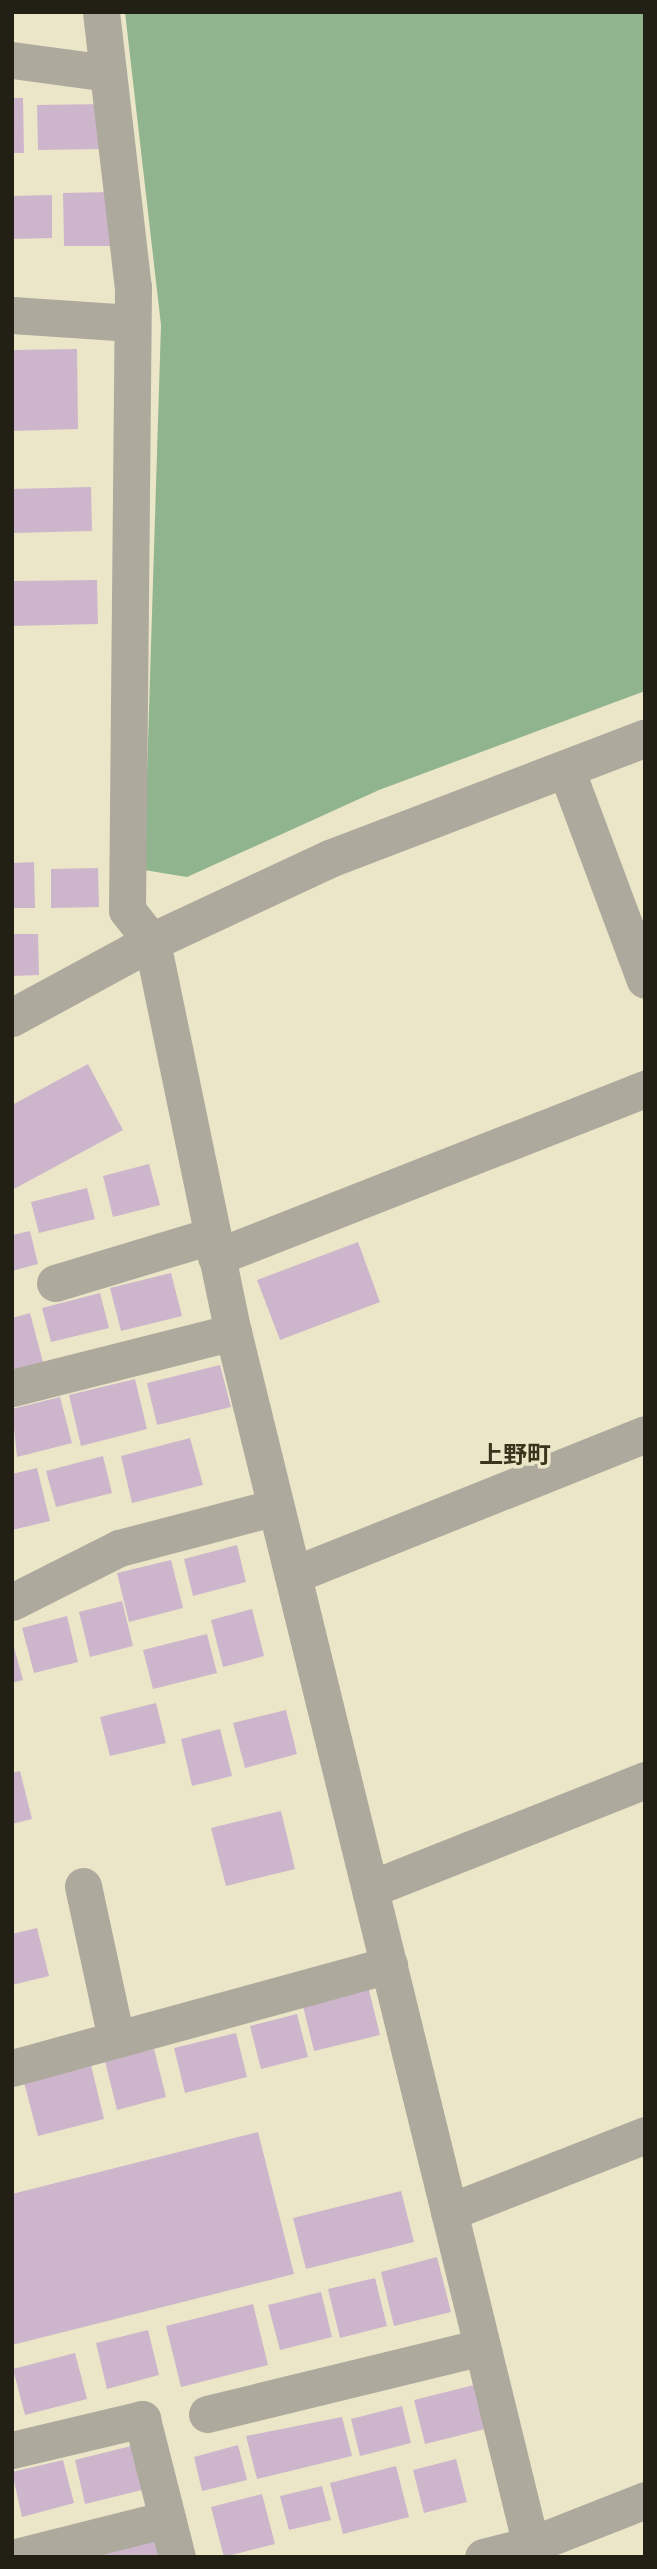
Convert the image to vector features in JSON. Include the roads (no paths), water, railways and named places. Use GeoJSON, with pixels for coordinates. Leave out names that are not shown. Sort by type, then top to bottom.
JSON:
{"type":"FeatureCollection","features":[{"type":"Feature","properties":{"kind":"street"},"geometry":{"type":"LineString","coordinates":[[101,12],[133,287],[127,910],[152,942],[233,1332],[532,2551]]}},
{"type":"Feature","properties":{"kind":"street"},"geometry":{"type":"LineString","coordinates":[[12,60],[108,73]]}},
{"type":"Feature","properties":{"kind":"street"},"geometry":{"type":"LineString","coordinates":[[12,315],[132,323]]}},
{"type":"Feature","properties":{"kind":"street"},"geometry":{"type":"LineString","coordinates":[[12,1018],[152,942],[330,859],[645,739]]}},
{"type":"Feature","properties":{"kind":"street"},"geometry":{"type":"LineString","coordinates":[[566,769],[645,980]]}},
{"type":"Feature","properties":{"kind":"street"},"geometry":{"type":"LineString","coordinates":[[55,1283],[213,1246],[645,1089]]}},
{"type":"Feature","properties":{"kind":"street"},"geometry":{"type":"LineString","coordinates":[[12,1388],[233,1332]]}},
{"type":"Feature","properties":{"kind":"street"},"geometry":{"type":"LineString","coordinates":[[293,1575],[645,1434]]}},
{"type":"Feature","properties":{"kind":"street"},"geometry":{"type":"LineString","coordinates":[[12,1602],[119,1548],[276,1507]]}},
{"type":"Feature","properties":{"kind":"street"},"geometry":{"type":"LineString","coordinates":[[370,1889],[645,1780]]}},
{"type":"Feature","properties":{"kind":"street"},"geometry":{"type":"LineString","coordinates":[[83,1886],[116,2039]]}},
{"type":"Feature","properties":{"kind":"street"},"geometry":{"type":"LineString","coordinates":[[12,2067],[388,1965]]}},
{"type":"Feature","properties":{"kind":"street"},"geometry":{"type":"LineString","coordinates":[[449,2212],[645,2135]]}},
{"type":"Feature","properties":{"kind":"street"},"geometry":{"type":"LineString","coordinates":[[208,2414],[482,2347]]}},
{"type":"Feature","properties":{"kind":"street"},"geometry":{"type":"LineString","coordinates":[[12,2450],[142,2419],[177,2557]]}},
{"type":"Feature","properties":{"kind":"street"},"geometry":{"type":"LineString","coordinates":[[483,2557],[532,2551],[645,2500]]}},
{"type":"Feature","properties":{"kind":"street"},"geometry":{"type":"LineString","coordinates":[[16,2557],[167,2519]]}},
{"type":"Feature","properties":{"kind":"district","name":"上野町"},"geometry":{"type":"Point","coordinates":[515,1456]}}]}
